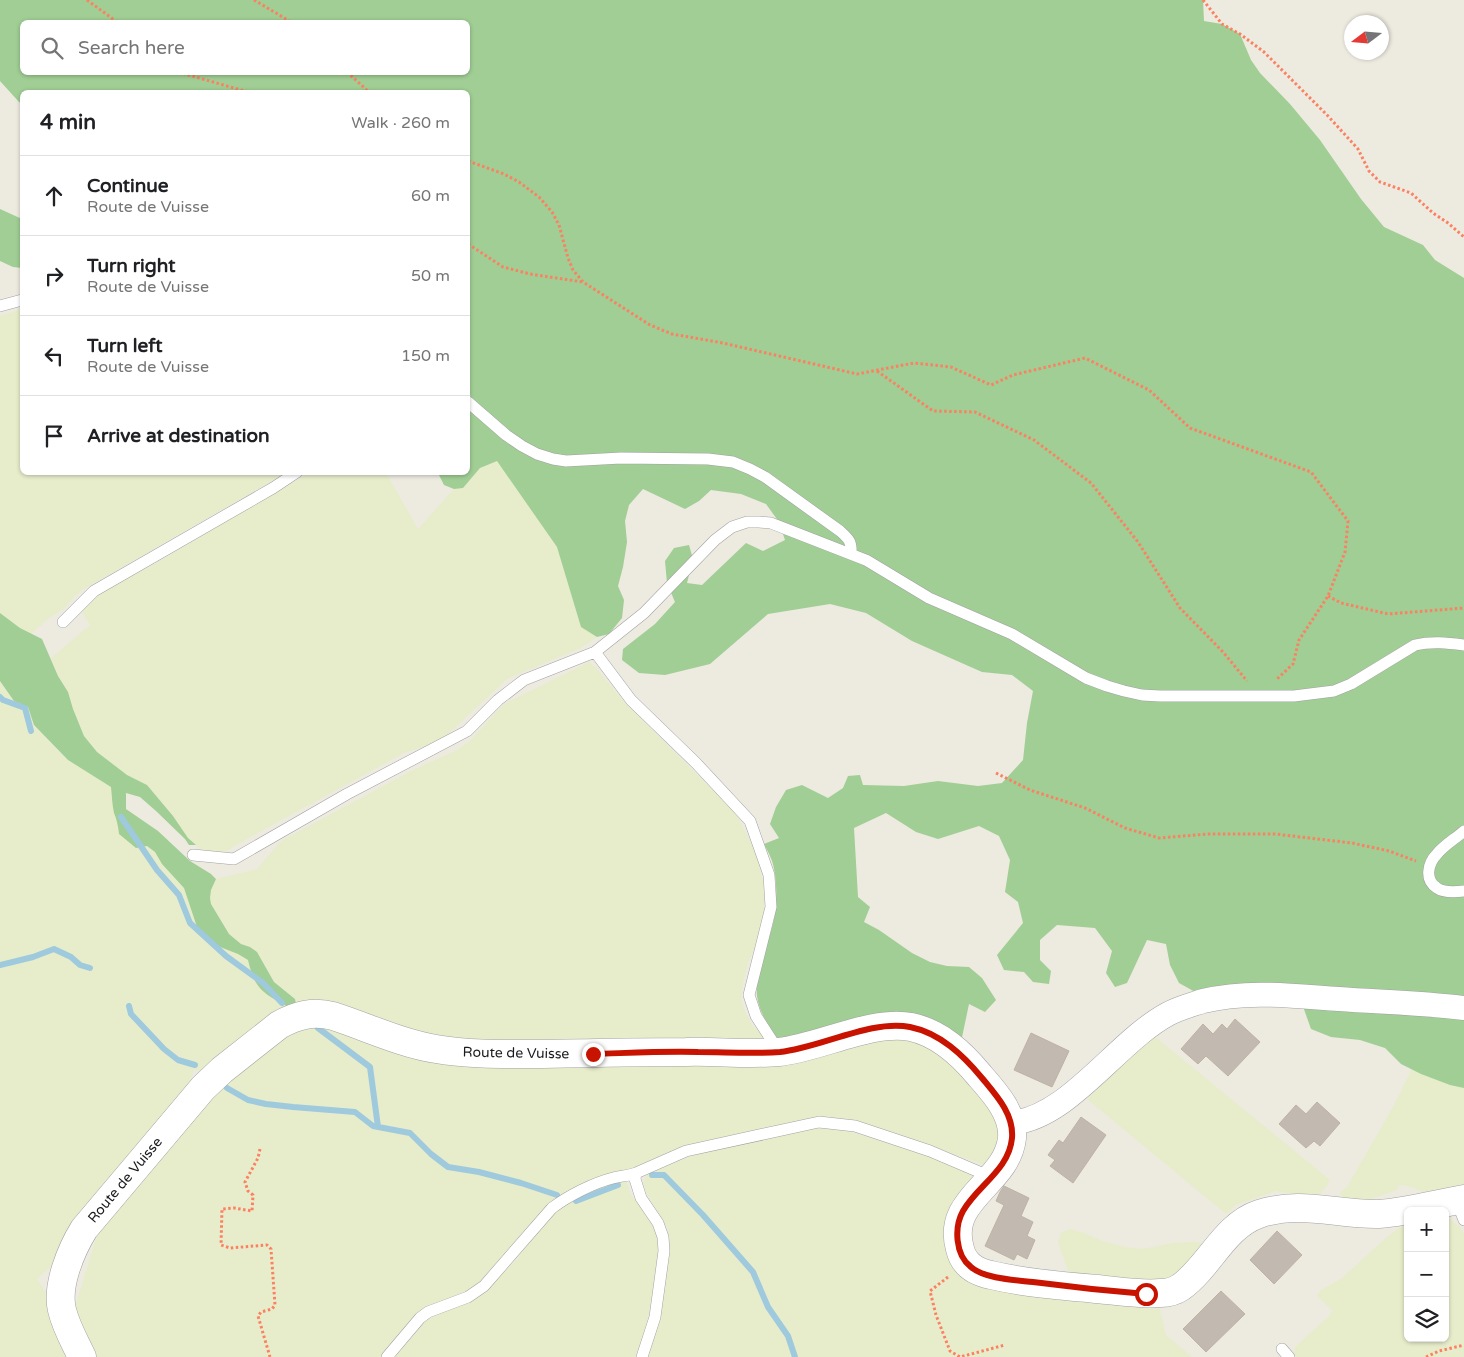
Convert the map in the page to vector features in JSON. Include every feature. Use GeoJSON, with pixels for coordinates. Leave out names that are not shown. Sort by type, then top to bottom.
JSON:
{"type":"FeatureCollection","features":[{"type":"Feature","properties":{"kind":"street"},"geometry":{"type":"LineString","coordinates":[[1461,1206],[1380,1214],[1350,1213],[1302,1207],[1279,1209],[1259,1214],[1244,1221],[1232,1231],[1182,1286],[1166,1293],[1139,1293],[1060,1285],[983,1274],[967,1263],[960,1249],[958,1232],[958,1223],[966,1206],[1002,1164],[1009,1150],[1012,1136],[1011,1123],[1037,1117],[1066,1098],[1150,1024],[1180,1008],[1231,995],[1271,994],[1425,1003],[1464,1008]]}},
{"type":"Feature","properties":{"kind":"street","name":"Route de Vuisse"},"geometry":{"type":"LineString","coordinates":[[82,1357],[69,1330],[61,1303],[63,1281],[78,1237],[203,1088],[257,1042],[279,1025],[292,1018],[310,1014],[326,1014],[424,1046],[468,1052],[593,1054],[779,1052],[876,1028],[902,1026],[917,1028],[942,1040],[963,1058],[994,1092],[1004,1107],[1011,1123]]}},
{"type":"Feature","properties":{"kind":"lane"},"geometry":{"type":"LineString","coordinates":[[0,306],[20,301]]}},
{"type":"Feature","properties":{"kind":"lane"},"geometry":{"type":"LineString","coordinates":[[470,404],[506,435],[522,446],[553,459],[708,459],[733,462],[765,477],[840,531],[849,539],[852,546],[851,554]]}},
{"type":"Feature","properties":{"kind":"lane"},"geometry":{"type":"LineString","coordinates":[[63,622],[94,591],[292,475]]}},
{"type":"Feature","properties":{"kind":"lane"},"geometry":{"type":"LineString","coordinates":[[193,855],[234,859],[347,794],[467,731],[498,700],[524,680],[595,652],[644,613],[715,540],[732,527],[747,522],[771,523],[879,566],[929,598],[1012,634],[1086,678],[1107,686],[1142,695],[1294,696],[1334,691],[1351,684],[1415,645],[1433,642],[1464,645]]}},
{"type":"Feature","properties":{"kind":"lane"},"geometry":{"type":"LineString","coordinates":[[595,652],[631,700],[696,763],[750,822],[769,876],[771,906],[749,996],[756,1016],[779,1052]]}},
{"type":"Feature","properties":{"kind":"lane"},"geometry":{"type":"LineString","coordinates":[[1464,831],[1437,853],[1429,865],[1431,881],[1437,888],[1444,891],[1464,891]]}},
{"type":"Feature","properties":{"kind":"lane"},"geometry":{"type":"LineString","coordinates":[[387,1357],[420,1318],[428,1312],[468,1297],[484,1286],[552,1208],[562,1200],[613,1178],[636,1174],[686,1151],[819,1122],[855,1126],[930,1150],[992,1177]]}},
{"type":"Feature","properties":{"kind":"lane"},"geometry":{"type":"LineString","coordinates":[[636,1174],[635,1179],[641,1198],[658,1223],[663,1237],[664,1251],[655,1317],[642,1357]]}},
{"type":"Feature","properties":{"kind":"path"},"geometry":{"type":"LineString","coordinates":[[87,0],[114,20]]}},
{"type":"Feature","properties":{"kind":"path"},"geometry":{"type":"LineString","coordinates":[[254,0],[288,20]]}},
{"type":"Feature","properties":{"kind":"path"},"geometry":{"type":"LineString","coordinates":[[1203,0],[1222,24],[1240,34],[1264,52],[1328,116],[1358,149],[1369,171],[1380,182],[1411,193],[1433,214],[1448,223],[1464,237]]}},
{"type":"Feature","properties":{"kind":"path"},"geometry":{"type":"LineString","coordinates":[[188,75],[241,90]]}},
{"type":"Feature","properties":{"kind":"path"},"geometry":{"type":"LineString","coordinates":[[350,75],[367,90]]}},
{"type":"Feature","properties":{"kind":"path"},"geometry":{"type":"LineString","coordinates":[[470,162],[504,174],[519,182],[539,197],[552,212],[559,225],[573,270],[583,282],[650,325],[672,334],[724,343],[857,374],[914,363],[951,367],[991,384],[1013,375],[1085,358],[1150,390],[1190,428],[1311,472],[1348,521],[1344,552],[1328,596],[1299,640],[1293,664],[1268,684],[1260,696],[1223,652],[1180,608],[1138,542],[1092,483],[1034,440],[974,412],[933,411],[877,371]]}},
{"type":"Feature","properties":{"kind":"path"},"geometry":{"type":"LineString","coordinates":[[470,245],[503,267],[530,274],[583,282]]}},
{"type":"Feature","properties":{"kind":"path"},"geometry":{"type":"LineString","coordinates":[[1328,596],[1341,603],[1388,614],[1464,608]]}},
{"type":"Feature","properties":{"kind":"path"},"geometry":{"type":"LineString","coordinates":[[996,773],[1030,790],[1085,808],[1126,828],[1159,838],[1208,834],[1276,834],[1352,843],[1389,851],[1429,865]]}},
{"type":"Feature","properties":{"kind":"path"},"geometry":{"type":"LineString","coordinates":[[260,1150],[258,1158],[244,1182],[253,1195],[252,1211],[234,1208],[222,1209],[221,1245],[230,1248],[267,1245],[271,1249],[275,1305],[272,1309],[261,1312],[258,1316],[270,1357]]}},
{"type":"Feature","properties":{"kind":"path"},"geometry":{"type":"LineString","coordinates":[[967,1263],[930,1291],[936,1315],[950,1350],[960,1357],[1005,1345]]}},
{"type":"Feature","properties":{"kind":"path"},"geometry":{"type":"LineString","coordinates":[[1426,1357],[1439,1351],[1464,1345]]}},
{"type":"Feature","properties":{"kind":"green space"},"geometry":{"type":"Polygon","coordinates":[[[0,0],[1203,0],[1204,21],[1222,24],[1240,34],[1251,60],[1260,73],[1290,104],[1320,140],[1361,199],[1384,227],[1423,245],[1435,260],[1464,278],[1464,1088],[1421,1074],[1401,1064],[1385,1048],[1360,1040],[1331,1037],[1311,1029],[1300,998],[1197,993],[1179,983],[1170,965],[1166,944],[1147,940],[1127,983],[1115,987],[1106,973],[1112,951],[1095,928],[1057,925],[1040,940],[1040,960],[1051,971],[1049,984],[1033,982],[1024,972],[1004,970],[997,955],[1023,923],[1018,902],[1005,892],[1010,860],[999,836],[979,826],[938,839],[916,832],[886,813],[854,828],[858,897],[870,907],[864,922],[912,953],[930,962],[947,966],[969,967],[982,978],[996,1000],[985,1012],[969,1004],[961,1042],[942,1028],[781,1045],[768,1025],[759,1005],[757,983],[761,961],[772,929],[776,900],[776,881],[773,866],[764,844],[779,838],[770,824],[776,807],[786,790],[802,785],[828,798],[843,788],[848,776],[860,775],[863,785],[904,786],[938,781],[978,786],[1002,783],[1023,760],[1033,691],[1012,675],[982,672],[912,641],[866,613],[830,604],[768,614],[710,664],[665,675],[639,673],[622,660],[623,649],[655,624],[675,602],[667,583],[665,561],[674,548],[689,545],[693,559],[687,583],[702,585],[746,543],[763,551],[785,540],[779,522],[766,504],[741,494],[711,490],[699,501],[685,509],[643,489],[629,505],[625,521],[627,542],[618,586],[624,600],[622,618],[609,634],[597,637],[581,627],[557,547],[497,461],[480,468],[463,488],[454,489],[444,485],[439,475],[470,475],[470,406],[473,405],[470,394],[470,90],[20,90],[19,102],[0,81],[0,0]]]}},
{"type":"Feature","properties":{"kind":"green space"},"geometry":{"type":"Polygon","coordinates":[[[0,209],[20,218],[20,268],[13,267],[0,261],[0,209]]]}},
{"type":"Feature","properties":{"kind":"green space"},"geometry":{"type":"Polygon","coordinates":[[[20,310],[20,475],[283,475],[82,590],[65,608],[49,618],[31,634],[20,628],[0,613],[0,316],[20,310]]]}},
{"type":"Feature","properties":{"kind":"green space"},"geometry":{"type":"Polygon","coordinates":[[[497,460],[557,547],[581,627],[597,637],[581,648],[507,679],[447,735],[427,746],[406,752],[243,841],[216,858],[205,854],[188,838],[173,816],[147,785],[114,766],[97,752],[84,736],[68,692],[58,676],[51,658],[90,625],[79,607],[83,602],[151,566],[306,475],[387,475],[418,529],[454,489],[463,488],[480,468],[497,460]]]}},
{"type":"Feature","properties":{"kind":"green space"},"geometry":{"type":"Polygon","coordinates":[[[0,613],[20,628],[42,639],[58,676],[68,692],[84,736],[97,752],[127,775],[147,785],[173,816],[188,838],[196,845],[189,845],[140,797],[126,793],[126,809],[158,831],[190,861],[216,879],[211,890],[211,904],[229,934],[241,944],[257,952],[274,982],[295,999],[296,1004],[289,1007],[266,994],[257,984],[248,960],[205,939],[197,927],[184,888],[162,864],[155,852],[147,846],[136,848],[119,834],[113,810],[111,787],[68,760],[34,725],[28,707],[14,701],[0,681],[0,613]]]}},
{"type":"Feature","properties":{"kind":"green space"},"geometry":{"type":"Polygon","coordinates":[[[589,662],[626,704],[736,813],[756,853],[765,890],[763,928],[748,963],[741,999],[746,1014],[753,1026],[770,1044],[480,1046],[296,1004],[295,999],[274,982],[257,952],[241,944],[229,934],[211,904],[211,890],[216,879],[257,869],[281,841],[413,770],[453,752],[469,742],[504,704],[589,662]]]}},
{"type":"Feature","properties":{"kind":"green space"},"geometry":{"type":"Polygon","coordinates":[[[0,681],[14,701],[28,707],[34,726],[68,760],[112,787],[112,800],[119,834],[147,846],[155,852],[162,864],[184,888],[197,927],[215,945],[248,960],[251,973],[267,995],[289,1007],[213,1072],[194,1070],[185,1099],[60,1258],[37,1279],[53,1304],[79,1357],[0,1357],[0,681]]]}},
{"type":"Feature","properties":{"kind":"green space"},"geometry":{"type":"Polygon","coordinates":[[[323,1022],[404,1049],[901,1036],[943,1051],[993,1103],[1003,1141],[988,1166],[879,1128],[844,1119],[822,1117],[772,1126],[692,1146],[653,1162],[539,1216],[473,1288],[457,1295],[404,1328],[381,1357],[92,1357],[73,1314],[99,1228],[212,1087],[302,1027],[323,1022]]]}},
{"type":"Feature","properties":{"kind":"green space"},"geometry":{"type":"Polygon","coordinates":[[[1153,1035],[1330,1180],[1320,1194],[1296,1195],[1276,1191],[1236,1205],[1226,1214],[1087,1099],[1153,1035]]]}},
{"type":"Feature","properties":{"kind":"green space"},"geometry":{"type":"Polygon","coordinates":[[[1412,1069],[1450,1085],[1464,1088],[1464,1191],[1433,1196],[1403,1185],[1398,1186],[1397,1190],[1371,1199],[1343,1201],[1340,1192],[1347,1187],[1394,1105],[1412,1069]]]}},
{"type":"Feature","properties":{"kind":"green space"},"geometry":{"type":"Polygon","coordinates":[[[812,1129],[839,1129],[925,1152],[980,1177],[954,1256],[1158,1302],[1166,1335],[1192,1357],[648,1357],[665,1288],[670,1249],[668,1228],[647,1194],[643,1182],[647,1174],[702,1152],[812,1129]]]}},
{"type":"Feature","properties":{"kind":"green space"},"geometry":{"type":"Polygon","coordinates":[[[626,1180],[630,1193],[648,1216],[659,1235],[656,1282],[639,1357],[394,1357],[419,1324],[486,1291],[517,1259],[534,1234],[561,1207],[599,1187],[626,1180]]]}},
{"type":"Feature","properties":{"kind":"green space"},"geometry":{"type":"Polygon","coordinates":[[[1449,1219],[1460,1227],[1464,1234],[1464,1357],[1296,1357],[1294,1355],[1295,1347],[1329,1316],[1332,1310],[1317,1296],[1320,1291],[1342,1278],[1399,1228],[1404,1226],[1404,1342],[1449,1342],[1449,1219]]]}},
{"type":"Feature","properties":{"kind":"green space"},"geometry":{"type":"Polygon","coordinates":[[[1070,1229],[1102,1241],[1126,1247],[1143,1249],[1173,1243],[1193,1242],[1203,1243],[1203,1250],[1183,1273],[1160,1282],[1069,1273],[1058,1242],[1061,1233],[1070,1229]]]}},
{"type":"Feature","properties":{"kind":"building"},"geometry":{"type":"Polygon","coordinates":[[[1235,1019],[1260,1042],[1228,1076],[1206,1056],[1198,1064],[1181,1049],[1203,1024],[1213,1034],[1222,1024],[1227,1029],[1235,1019]]]}},
{"type":"Feature","properties":{"kind":"building"},"geometry":{"type":"Polygon","coordinates":[[[1031,1033],[1069,1051],[1052,1087],[1014,1070],[1031,1033]]]}},
{"type":"Feature","properties":{"kind":"building"},"geometry":{"type":"Polygon","coordinates":[[[1317,1102],[1340,1123],[1320,1146],[1314,1141],[1306,1148],[1279,1124],[1296,1105],[1306,1114],[1317,1102]]]}},
{"type":"Feature","properties":{"kind":"building"},"geometry":{"type":"Polygon","coordinates":[[[1081,1117],[1106,1135],[1073,1183],[1050,1166],[1055,1160],[1048,1155],[1059,1140],[1063,1143],[1081,1117]]]}},
{"type":"Feature","properties":{"kind":"building"},"geometry":{"type":"Polygon","coordinates":[[[1004,1186],[1029,1198],[1021,1216],[1033,1222],[1027,1236],[1035,1240],[1027,1259],[1017,1254],[1014,1260],[985,1246],[1004,1205],[996,1201],[1004,1186]]]}},
{"type":"Feature","properties":{"kind":"building"},"geometry":{"type":"Polygon","coordinates":[[[1277,1231],[1302,1255],[1274,1284],[1250,1260],[1277,1231]]]}},
{"type":"Feature","properties":{"kind":"building"},"geometry":{"type":"Polygon","coordinates":[[[1221,1291],[1245,1314],[1206,1352],[1183,1329],[1221,1291]]]}},
{"type":"Feature","properties":{"kind":"waterway"},"geometry":{"type":"LineString","coordinates":[[0,697],[3,700],[25,708],[31,731]]}},
{"type":"Feature","properties":{"kind":"waterway"},"geometry":{"type":"LineString","coordinates":[[121,817],[157,870],[179,895],[190,923],[226,956],[263,983],[282,1003]]}},
{"type":"Feature","properties":{"kind":"waterway"},"geometry":{"type":"LineString","coordinates":[[0,965],[33,957],[54,949],[71,957],[80,965],[90,968]]}},
{"type":"Feature","properties":{"kind":"waterway"},"geometry":{"type":"LineString","coordinates":[[129,1006],[131,1014],[164,1049],[178,1060],[195,1065]]}},
{"type":"Feature","properties":{"kind":"waterway"},"geometry":{"type":"LineString","coordinates":[[318,1028],[370,1067],[378,1127]]}},
{"type":"Feature","properties":{"kind":"waterway"},"geometry":{"type":"LineString","coordinates":[[227,1088],[248,1100],[266,1104],[355,1112],[373,1126],[410,1133],[431,1154],[448,1167],[479,1172],[557,1195]]}},
{"type":"Feature","properties":{"kind":"waterway"},"geometry":{"type":"LineString","coordinates":[[652,1175],[664,1175],[703,1215],[753,1272],[768,1307],[788,1336],[795,1357]]}},
{"type":"Feature","properties":{"kind":"waterway"},"geometry":{"type":"LineString","coordinates":[[576,1201],[618,1185]]}},
{"type":"Feature","properties":{"kind":"route"},"geometry":{"type":"LineString","coordinates":[[593,1054],[767,1053],[797,1049],[876,1028],[909,1026],[926,1031],[951,1047],[974,1069],[999,1100],[1011,1123],[1012,1136],[1006,1157],[996,1172],[966,1206],[958,1223],[958,1241],[962,1256],[966,1262],[983,1274],[1004,1278],[1146,1294]]}}]}
